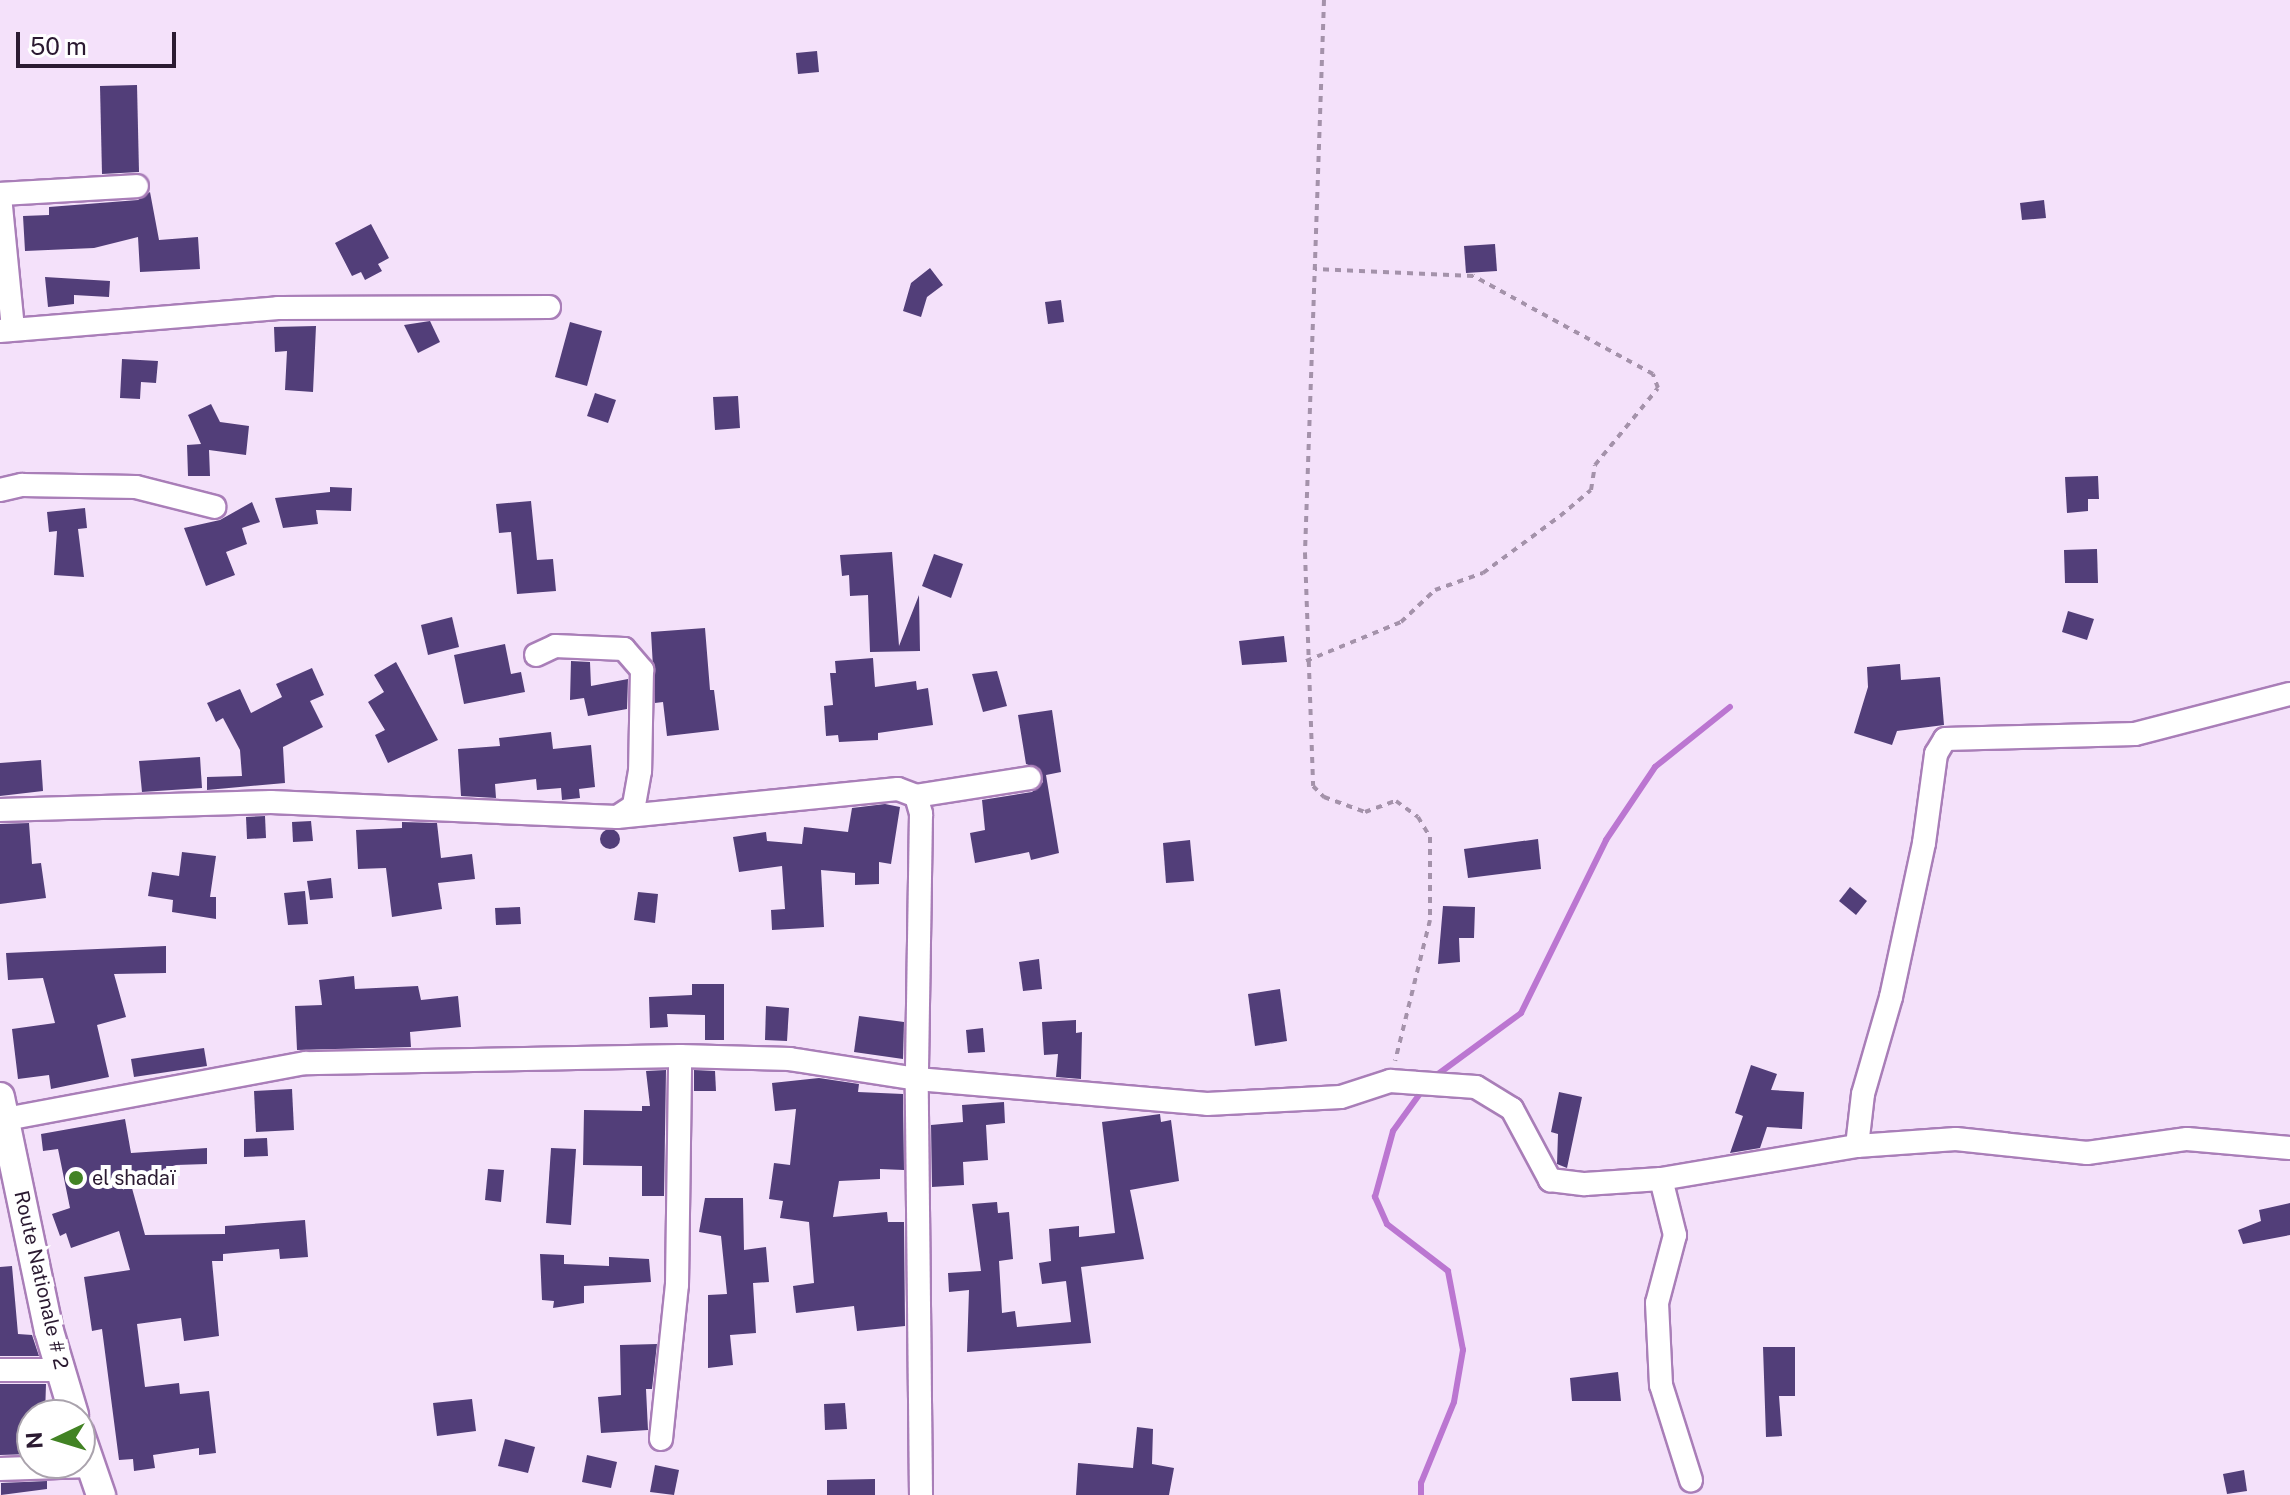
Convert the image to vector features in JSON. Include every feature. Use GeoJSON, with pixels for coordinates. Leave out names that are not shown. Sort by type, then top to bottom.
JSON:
{"type":"FeatureCollection","features":[{"type":"Feature","properties":{"kind":"main road","name":"Route Nationale # 2"},"geometry":{"type":"LineString","coordinates":[[3,1108],[69,1399]]}},
{"type":"Feature","properties":{"kind":"street"},"geometry":{"type":"LineString","coordinates":[[137,186],[0,195],[7,329],[278,308],[549,307]]}},
{"type":"Feature","properties":{"kind":"street"},"geometry":{"type":"LineString","coordinates":[[0,490],[22,485],[136,487],[200,508],[215,507]]}},
{"type":"Feature","properties":{"kind":"street"},"geometry":{"type":"LineString","coordinates":[[536,655],[555,646],[624,649],[642,670],[634,806],[617,817]]}},
{"type":"Feature","properties":{"kind":"street"},"geometry":{"type":"LineString","coordinates":[[1857,1146],[1863,1094],[1891,997],[1924,843],[1936,754],[1945,739],[2135,734],[2290,694]]}},
{"type":"Feature","properties":{"kind":"street"},"geometry":{"type":"LineString","coordinates":[[0,810],[271,802],[617,817],[898,789],[916,796],[1030,778]]}},
{"type":"Feature","properties":{"kind":"street"},"geometry":{"type":"LineString","coordinates":[[916,796],[921,814],[917,1079],[921,1495]]}},
{"type":"Feature","properties":{"kind":"street"},"geometry":{"type":"LineString","coordinates":[[3,1108],[305,1063],[680,1056],[790,1059],[917,1079],[1207,1104],[1341,1097],[1390,1081],[1476,1087],[1512,1109],[1550,1180],[1585,1184],[1661,1179],[1857,1146],[1956,1139],[2087,1153],[2187,1139],[2290,1148]]}},
{"type":"Feature","properties":{"kind":"street"},"geometry":{"type":"LineString","coordinates":[[661,1439],[677,1285],[680,1056]]}},
{"type":"Feature","properties":{"kind":"street"},"geometry":{"type":"LineString","coordinates":[[1661,1179],[1675,1235],[1657,1303],[1661,1385],[1691,1480]]}},
{"type":"Feature","properties":{"kind":"street"},"geometry":{"type":"LineString","coordinates":[[0,1370],[61,1370]]}},
{"type":"Feature","properties":{"kind":"path"},"geometry":{"type":"LineString","coordinates":[[1324,0],[1306,661],[1313,786],[1324,797],[1365,812],[1396,801],[1418,817],[1430,837],[1430,920],[1390,1081]]}},
{"type":"Feature","properties":{"kind":"path"},"geometry":{"type":"LineString","coordinates":[[1306,661],[1401,622],[1435,590],[1483,573],[1560,516],[1591,490],[1595,465],[1658,388],[1653,374],[1473,276],[1315,269]]}},
{"type":"Feature","properties":{"kind":"building"},"geometry":{"type":"Polygon","coordinates":[[[817,51],[819,72],[798,74],[796,53],[817,51]]]}},
{"type":"Feature","properties":{"kind":"building"},"geometry":{"type":"Polygon","coordinates":[[[137,85],[139,172],[102,174],[100,86],[137,85]]]}},
{"type":"Feature","properties":{"kind":"building"},"geometry":{"type":"Polygon","coordinates":[[[150,192],[159,240],[198,237],[200,269],[140,272],[138,237],[94,248],[25,251],[23,216],[49,215],[49,207],[138,200],[150,192]]]}},
{"type":"Feature","properties":{"kind":"building"},"geometry":{"type":"Polygon","coordinates":[[[2044,200],[2046,218],[2022,220],[2020,203],[2044,200]]]}},
{"type":"Feature","properties":{"kind":"building"},"geometry":{"type":"Polygon","coordinates":[[[371,224],[389,258],[378,264],[382,271],[365,280],[361,272],[352,276],[335,243],[371,224]]]}},
{"type":"Feature","properties":{"kind":"building"},"geometry":{"type":"Polygon","coordinates":[[[1495,244],[1497,271],[1466,273],[1464,246],[1495,244]]]}},
{"type":"Feature","properties":{"kind":"building"},"geometry":{"type":"Polygon","coordinates":[[[930,268],[943,285],[927,297],[921,317],[903,311],[911,283],[930,268]]]}},
{"type":"Feature","properties":{"kind":"building"},"geometry":{"type":"Polygon","coordinates":[[[45,277],[110,281],[109,297],[74,295],[74,304],[48,307],[45,277]]]}},
{"type":"Feature","properties":{"kind":"building"},"geometry":{"type":"Polygon","coordinates":[[[1061,300],[1064,322],[1048,324],[1045,302],[1061,300]]]}},
{"type":"Feature","properties":{"kind":"building"},"geometry":{"type":"Polygon","coordinates":[[[430,321],[440,342],[418,353],[404,325],[430,321]]]}},
{"type":"Feature","properties":{"kind":"building"},"geometry":{"type":"Polygon","coordinates":[[[570,322],[602,331],[587,386],[555,377],[570,322]]]}},
{"type":"Feature","properties":{"kind":"building"},"geometry":{"type":"Polygon","coordinates":[[[316,326],[313,392],[285,390],[287,351],[275,352],[274,327],[316,326]]]}},
{"type":"Feature","properties":{"kind":"building"},"geometry":{"type":"Polygon","coordinates":[[[122,359],[158,361],[156,383],[141,382],[140,399],[120,398],[122,359]]]}},
{"type":"Feature","properties":{"kind":"building"},"geometry":{"type":"Polygon","coordinates":[[[595,393],[616,400],[608,423],[587,416],[595,393]]]}},
{"type":"Feature","properties":{"kind":"building"},"geometry":{"type":"Polygon","coordinates":[[[738,396],[740,428],[715,430],[713,397],[738,396]]]}},
{"type":"Feature","properties":{"kind":"building"},"geometry":{"type":"Polygon","coordinates":[[[211,404],[220,422],[249,426],[246,455],[209,450],[210,476],[188,476],[187,445],[201,444],[188,415],[211,404]]]}},
{"type":"Feature","properties":{"kind":"building"},"geometry":{"type":"Polygon","coordinates":[[[2098,476],[2099,499],[2088,499],[2088,511],[2067,513],[2065,477],[2098,476]]]}},
{"type":"Feature","properties":{"kind":"building"},"geometry":{"type":"Polygon","coordinates":[[[330,487],[352,488],[351,511],[316,510],[318,524],[283,528],[275,498],[330,492],[330,487]]]}},
{"type":"Feature","properties":{"kind":"building"},"geometry":{"type":"Polygon","coordinates":[[[531,501],[537,560],[553,559],[556,591],[517,594],[511,532],[499,533],[496,504],[531,501]]]}},
{"type":"Feature","properties":{"kind":"building"},"geometry":{"type":"Polygon","coordinates":[[[252,502],[260,522],[242,528],[247,544],[226,552],[235,575],[206,586],[184,528],[220,520],[252,502]]]}},
{"type":"Feature","properties":{"kind":"building"},"geometry":{"type":"Polygon","coordinates":[[[85,508],[87,528],[78,529],[84,577],[54,575],[57,531],[49,532],[47,512],[85,508]]]}},
{"type":"Feature","properties":{"kind":"building"},"geometry":{"type":"Polygon","coordinates":[[[2097,549],[2098,583],[2065,583],[2064,550],[2097,549]]]}},
{"type":"Feature","properties":{"kind":"building"},"geometry":{"type":"Polygon","coordinates":[[[892,552],[899,646],[919,595],[920,651],[870,652],[868,595],[850,596],[849,575],[842,576],[840,555],[892,552]]]}},
{"type":"Feature","properties":{"kind":"building"},"geometry":{"type":"Polygon","coordinates":[[[934,554],[963,564],[951,598],[922,586],[934,554]]]}},
{"type":"Feature","properties":{"kind":"building"},"geometry":{"type":"Polygon","coordinates":[[[2068,611],[2094,619],[2087,640],[2062,632],[2068,611]]]}},
{"type":"Feature","properties":{"kind":"building"},"geometry":{"type":"Polygon","coordinates":[[[452,617],[459,647],[428,655],[421,625],[452,617]]]}},
{"type":"Feature","properties":{"kind":"building"},"geometry":{"type":"Polygon","coordinates":[[[705,628],[710,690],[714,690],[719,730],[667,736],[663,702],[655,703],[651,632],[705,628]]]}},
{"type":"Feature","properties":{"kind":"building"},"geometry":{"type":"Polygon","coordinates":[[[1284,636],[1287,662],[1242,665],[1239,641],[1284,636]]]}},
{"type":"Feature","properties":{"kind":"building"},"geometry":{"type":"Polygon","coordinates":[[[505,644],[511,674],[521,672],[525,692],[464,704],[454,655],[505,644]]]}},
{"type":"Feature","properties":{"kind":"building"},"geometry":{"type":"Polygon","coordinates":[[[873,658],[875,687],[916,681],[917,690],[928,688],[933,725],[878,733],[878,740],[839,742],[838,735],[826,736],[824,706],[833,705],[830,673],[836,673],[835,661],[873,658]]]}},
{"type":"Feature","properties":{"kind":"building"},"geometry":{"type":"Polygon","coordinates":[[[571,661],[590,662],[591,686],[628,679],[627,709],[588,716],[584,698],[570,700],[571,661]]]}},
{"type":"Feature","properties":{"kind":"building"},"geometry":{"type":"Polygon","coordinates":[[[396,662],[438,740],[388,763],[375,735],[385,730],[368,702],[384,692],[374,675],[396,662]]]}},
{"type":"Feature","properties":{"kind":"building"},"geometry":{"type":"Polygon","coordinates":[[[1900,664],[1901,680],[1940,677],[1944,725],[1897,731],[1892,745],[1854,733],[1868,687],[1867,667],[1900,664]]]}},
{"type":"Feature","properties":{"kind":"building"},"geometry":{"type":"Polygon","coordinates":[[[312,668],[324,695],[310,701],[323,727],[283,747],[285,783],[207,790],[207,777],[242,776],[240,750],[223,718],[216,722],[207,703],[240,689],[251,713],[282,697],[276,684],[312,668]]]}},
{"type":"Feature","properties":{"kind":"building"},"geometry":{"type":"Polygon","coordinates":[[[997,671],[1007,706],[983,712],[972,674],[997,671]]]}},
{"type":"Feature","properties":{"kind":"building"},"geometry":{"type":"Polygon","coordinates":[[[1052,710],[1061,772],[1046,775],[1059,853],[1031,860],[1029,852],[975,863],[970,833],[985,830],[982,800],[1032,792],[1043,782],[1040,769],[1026,764],[1018,715],[1052,710]]]}},
{"type":"Feature","properties":{"kind":"building"},"geometry":{"type":"Polygon","coordinates":[[[551,732],[553,749],[591,745],[595,787],[579,789],[580,798],[562,800],[561,788],[537,790],[536,779],[495,784],[496,798],[461,796],[458,749],[500,746],[499,738],[551,732]]]}},
{"type":"Feature","properties":{"kind":"building"},"geometry":{"type":"Polygon","coordinates":[[[200,757],[202,788],[142,792],[139,761],[200,757]]]}},
{"type":"Feature","properties":{"kind":"building"},"geometry":{"type":"Polygon","coordinates":[[[41,760],[43,791],[0,796],[0,763],[41,760]]]}},
{"type":"Feature","properties":{"kind":"building"},"geometry":{"type":"Polygon","coordinates":[[[885,804],[900,807],[891,864],[879,862],[879,884],[855,885],[855,873],[821,870],[824,927],[772,930],[771,910],[785,909],[782,866],[739,872],[733,837],[766,832],[767,841],[802,844],[804,827],[848,832],[852,808],[885,804]]]}},
{"type":"Feature","properties":{"kind":"building"},"geometry":{"type":"Polygon","coordinates":[[[265,816],[266,838],[247,839],[246,817],[265,816]]]}},
{"type":"Feature","properties":{"kind":"building"},"geometry":{"type":"Polygon","coordinates":[[[311,821],[313,841],[293,842],[292,822],[311,821]]]}},
{"type":"Feature","properties":{"kind":"building"},"geometry":{"type":"Polygon","coordinates":[[[402,822],[437,823],[441,858],[472,854],[475,879],[438,883],[442,909],[392,917],[386,868],[358,869],[356,830],[402,828],[402,822]]]}},
{"type":"Feature","properties":{"kind":"building"},"geometry":{"type":"Polygon","coordinates":[[[29,823],[32,864],[41,863],[46,898],[0,904],[0,824],[29,823]]]}},
{"type":"Feature","properties":{"kind":"building"},"geometry":{"type":"Polygon","coordinates":[[[606,829],[614,829],[620,839],[614,849],[606,849],[600,843],[600,835],[606,829]]]}},
{"type":"Feature","properties":{"kind":"building"},"geometry":{"type":"Polygon","coordinates":[[[1538,839],[1541,869],[1468,878],[1464,849],[1538,839]]]}},
{"type":"Feature","properties":{"kind":"building"},"geometry":{"type":"Polygon","coordinates":[[[1190,840],[1194,881],[1166,883],[1163,843],[1190,840]]]}},
{"type":"Feature","properties":{"kind":"building"},"geometry":{"type":"Polygon","coordinates":[[[182,852],[216,856],[210,897],[216,897],[216,919],[172,912],[173,900],[148,896],[152,872],[179,876],[182,852]]]}},
{"type":"Feature","properties":{"kind":"building"},"geometry":{"type":"Polygon","coordinates":[[[331,878],[333,898],[310,900],[307,881],[331,878]]]}},
{"type":"Feature","properties":{"kind":"building"},"geometry":{"type":"Polygon","coordinates":[[[1850,887],[1867,901],[1856,915],[1839,901],[1850,887]]]}},
{"type":"Feature","properties":{"kind":"building"},"geometry":{"type":"Polygon","coordinates":[[[305,891],[308,924],[288,925],[284,893],[305,891]]]}},
{"type":"Feature","properties":{"kind":"building"},"geometry":{"type":"Polygon","coordinates":[[[638,892],[658,894],[655,923],[634,920],[638,892]]]}},
{"type":"Feature","properties":{"kind":"building"},"geometry":{"type":"Polygon","coordinates":[[[1443,906],[1475,907],[1474,938],[1459,938],[1460,962],[1438,964],[1443,906]]]}},
{"type":"Feature","properties":{"kind":"building"},"geometry":{"type":"Polygon","coordinates":[[[520,907],[521,924],[496,925],[495,908],[520,907]]]}},
{"type":"Feature","properties":{"kind":"building"},"geometry":{"type":"Polygon","coordinates":[[[166,946],[166,973],[114,974],[126,1017],[97,1025],[109,1077],[51,1089],[49,1075],[18,1079],[12,1029],[55,1023],[43,978],[8,980],[6,953],[166,946]]]}},
{"type":"Feature","properties":{"kind":"building"},"geometry":{"type":"Polygon","coordinates":[[[1039,959],[1042,989],[1023,991],[1019,962],[1039,959]]]}},
{"type":"Feature","properties":{"kind":"building"},"geometry":{"type":"Polygon","coordinates":[[[354,976],[355,989],[418,986],[421,1000],[458,996],[461,1027],[410,1032],[411,1047],[297,1050],[295,1006],[322,1005],[319,980],[354,976]]]}},
{"type":"Feature","properties":{"kind":"building"},"geometry":{"type":"Polygon","coordinates":[[[692,984],[724,984],[724,1040],[705,1040],[705,1015],[667,1014],[668,1027],[650,1028],[649,997],[692,995],[692,984]]]}},
{"type":"Feature","properties":{"kind":"building"},"geometry":{"type":"Polygon","coordinates":[[[1280,989],[1287,1041],[1255,1046],[1248,994],[1280,989]]]}},
{"type":"Feature","properties":{"kind":"building"},"geometry":{"type":"Polygon","coordinates":[[[766,1006],[789,1008],[787,1041],[765,1040],[766,1006]]]}},
{"type":"Feature","properties":{"kind":"building"},"geometry":{"type":"Polygon","coordinates":[[[859,1016],[904,1022],[903,1059],[854,1052],[859,1016]]]}},
{"type":"Feature","properties":{"kind":"building"},"geometry":{"type":"Polygon","coordinates":[[[1076,1020],[1076,1033],[1082,1032],[1081,1079],[1056,1077],[1058,1054],[1044,1055],[1042,1022],[1076,1020]]]}},
{"type":"Feature","properties":{"kind":"building"},"geometry":{"type":"Polygon","coordinates":[[[983,1028],[985,1052],[968,1053],[966,1030],[983,1028]]]}},
{"type":"Feature","properties":{"kind":"building"},"geometry":{"type":"Polygon","coordinates":[[[204,1048],[207,1066],[134,1077],[131,1059],[204,1048]]]}},
{"type":"Feature","properties":{"kind":"building"},"geometry":{"type":"Polygon","coordinates":[[[1751,1065],[1777,1074],[1771,1090],[1804,1092],[1802,1129],[1767,1127],[1760,1148],[1730,1153],[1743,1116],[1735,1113],[1751,1065]]]}},
{"type":"Feature","properties":{"kind":"building"},"geometry":{"type":"Polygon","coordinates":[[[666,1070],[664,1196],[642,1196],[642,1166],[583,1165],[584,1110],[642,1111],[642,1106],[650,1106],[646,1071],[666,1070]]]}},
{"type":"Feature","properties":{"kind":"building"},"geometry":{"type":"Polygon","coordinates":[[[694,1070],[715,1071],[716,1091],[694,1091],[694,1070]]]}},
{"type":"Feature","properties":{"kind":"building"},"geometry":{"type":"Polygon","coordinates":[[[819,1078],[859,1084],[858,1092],[903,1094],[904,1170],[880,1169],[880,1179],[839,1181],[833,1217],[887,1212],[888,1222],[904,1222],[905,1326],[857,1331],[854,1306],[796,1313],[793,1286],[814,1283],[809,1222],[780,1218],[783,1201],[769,1199],[774,1163],[790,1165],[796,1109],[775,1111],[772,1083],[819,1078]]]}},
{"type":"Feature","properties":{"kind":"building"},"geometry":{"type":"Polygon","coordinates":[[[292,1089],[294,1130],[256,1132],[254,1091],[292,1089]]]}},
{"type":"Feature","properties":{"kind":"building"},"geometry":{"type":"Polygon","coordinates":[[[1559,1092],[1582,1097],[1567,1168],[1557,1164],[1558,1134],[1551,1132],[1559,1092]]]}},
{"type":"Feature","properties":{"kind":"building"},"geometry":{"type":"Polygon","coordinates":[[[1004,1102],[1005,1123],[986,1125],[988,1160],[963,1162],[964,1185],[932,1187],[931,1125],[963,1122],[962,1105],[1004,1102]]]}},
{"type":"Feature","properties":{"kind":"building"},"geometry":{"type":"Polygon","coordinates":[[[1160,1114],[1161,1122],[1171,1120],[1179,1181],[1130,1190],[1144,1259],[1081,1267],[1091,1343],[967,1352],[969,1290],[949,1292],[948,1273],[981,1271],[972,1204],[997,1202],[998,1213],[1009,1212],[1013,1259],[999,1261],[1002,1313],[1015,1311],[1017,1327],[1071,1322],[1066,1281],[1042,1284],[1039,1263],[1051,1261],[1049,1229],[1079,1226],[1079,1237],[1115,1233],[1102,1122],[1160,1114]]]}},
{"type":"Feature","properties":{"kind":"building"},"geometry":{"type":"Polygon","coordinates":[[[125,1119],[131,1153],[207,1148],[207,1164],[176,1165],[163,1169],[164,1178],[130,1181],[145,1235],[225,1234],[225,1226],[305,1220],[308,1257],[280,1259],[279,1249],[223,1254],[223,1261],[212,1261],[219,1336],[184,1341],[181,1318],[137,1324],[145,1387],[179,1383],[180,1394],[209,1391],[216,1453],[199,1455],[199,1448],[153,1455],[155,1468],[134,1471],[133,1459],[119,1460],[102,1329],[92,1331],[84,1277],[130,1270],[119,1231],[71,1248],[66,1233],[60,1236],[52,1214],[70,1208],[58,1149],[43,1151],[41,1134],[125,1119]]]}},
{"type":"Feature","properties":{"kind":"building"},"geometry":{"type":"Polygon","coordinates":[[[267,1138],[268,1156],[244,1157],[244,1139],[267,1138]]]}},
{"type":"Feature","properties":{"kind":"building"},"geometry":{"type":"Polygon","coordinates":[[[551,1148],[576,1149],[571,1225],[546,1223],[551,1148]]]}},
{"type":"Feature","properties":{"kind":"building"},"geometry":{"type":"Polygon","coordinates":[[[488,1169],[504,1170],[501,1202],[485,1200],[488,1169]]]}},
{"type":"Feature","properties":{"kind":"building"},"geometry":{"type":"Polygon","coordinates":[[[705,1198],[743,1198],[744,1250],[766,1247],[769,1282],[753,1283],[756,1333],[730,1335],[733,1365],[708,1368],[708,1295],[727,1294],[721,1236],[699,1232],[705,1198]]]}},
{"type":"Feature","properties":{"kind":"building"},"geometry":{"type":"Polygon","coordinates":[[[2290,1203],[2290,1235],[2243,1244],[2238,1230],[2261,1221],[2259,1210],[2290,1203]]]}},
{"type":"Feature","properties":{"kind":"building"},"geometry":{"type":"Polygon","coordinates":[[[540,1254],[564,1255],[564,1264],[609,1266],[609,1257],[649,1259],[651,1282],[584,1286],[584,1303],[553,1308],[554,1301],[542,1300],[540,1254]]]}},
{"type":"Feature","properties":{"kind":"building"},"geometry":{"type":"Polygon","coordinates":[[[12,1266],[18,1334],[32,1335],[39,1356],[0,1356],[0,1267],[12,1266]]]}},
{"type":"Feature","properties":{"kind":"building"},"geometry":{"type":"Polygon","coordinates":[[[657,1344],[652,1389],[646,1389],[648,1430],[601,1433],[598,1397],[621,1395],[620,1345],[657,1344]]]}},
{"type":"Feature","properties":{"kind":"building"},"geometry":{"type":"Polygon","coordinates":[[[1763,1347],[1795,1347],[1795,1396],[1779,1396],[1782,1436],[1766,1437],[1763,1347]]]}},
{"type":"Feature","properties":{"kind":"building"},"geometry":{"type":"Polygon","coordinates":[[[1618,1372],[1621,1401],[1572,1401],[1570,1378],[1618,1372]]]}},
{"type":"Feature","properties":{"kind":"building"},"geometry":{"type":"Polygon","coordinates":[[[0,1384],[46,1384],[46,1399],[16,1399],[16,1454],[0,1455],[0,1384]]]}},
{"type":"Feature","properties":{"kind":"building"},"geometry":{"type":"Polygon","coordinates":[[[472,1399],[476,1431],[437,1436],[433,1403],[472,1399]]]}},
{"type":"Feature","properties":{"kind":"building"},"geometry":{"type":"Polygon","coordinates":[[[845,1403],[847,1429],[825,1430],[824,1404],[845,1403]]]}},
{"type":"Feature","properties":{"kind":"building"},"geometry":{"type":"Polygon","coordinates":[[[1137,1427],[1153,1429],[1152,1464],[1174,1468],[1169,1495],[1076,1495],[1078,1463],[1133,1468],[1137,1427]]]}},
{"type":"Feature","properties":{"kind":"building"},"geometry":{"type":"Polygon","coordinates":[[[505,1439],[535,1447],[528,1473],[498,1466],[505,1439]]]}},
{"type":"Feature","properties":{"kind":"building"},"geometry":{"type":"Polygon","coordinates":[[[587,1455],[617,1462],[611,1488],[582,1482],[587,1455]]]}},
{"type":"Feature","properties":{"kind":"building"},"geometry":{"type":"Polygon","coordinates":[[[655,1465],[679,1470],[674,1495],[650,1492],[655,1465]]]}},
{"type":"Feature","properties":{"kind":"building"},"geometry":{"type":"Polygon","coordinates":[[[2244,1470],[2247,1491],[2227,1494],[2223,1474],[2244,1470]]]}},
{"type":"Feature","properties":{"kind":"building"},"geometry":{"type":"Polygon","coordinates":[[[875,1479],[875,1495],[827,1495],[827,1480],[875,1479]]]}},
{"type":"Feature","properties":{"kind":"building"},"geometry":{"type":"Polygon","coordinates":[[[47,1481],[47,1489],[1,1495],[1,1483],[47,1481]]]}},
{"type":"Feature","properties":{"kind":"waterway"},"geometry":{"type":"LineString","coordinates":[[1434,1077],[1521,1013],[1606,840],[1655,767],[1730,707]]}},
{"type":"Feature","properties":{"kind":"waterway"},"geometry":{"type":"LineString","coordinates":[[1421,1495],[1421,1483],[1454,1402],[1463,1350],[1448,1271],[1387,1224],[1375,1197],[1393,1131],[1424,1088]]}},
{"type":"Feature","properties":{"kind":"place","name":"el shadaï"},"geometry":{"type":"Point","coordinates":[76,1178]}}]}
